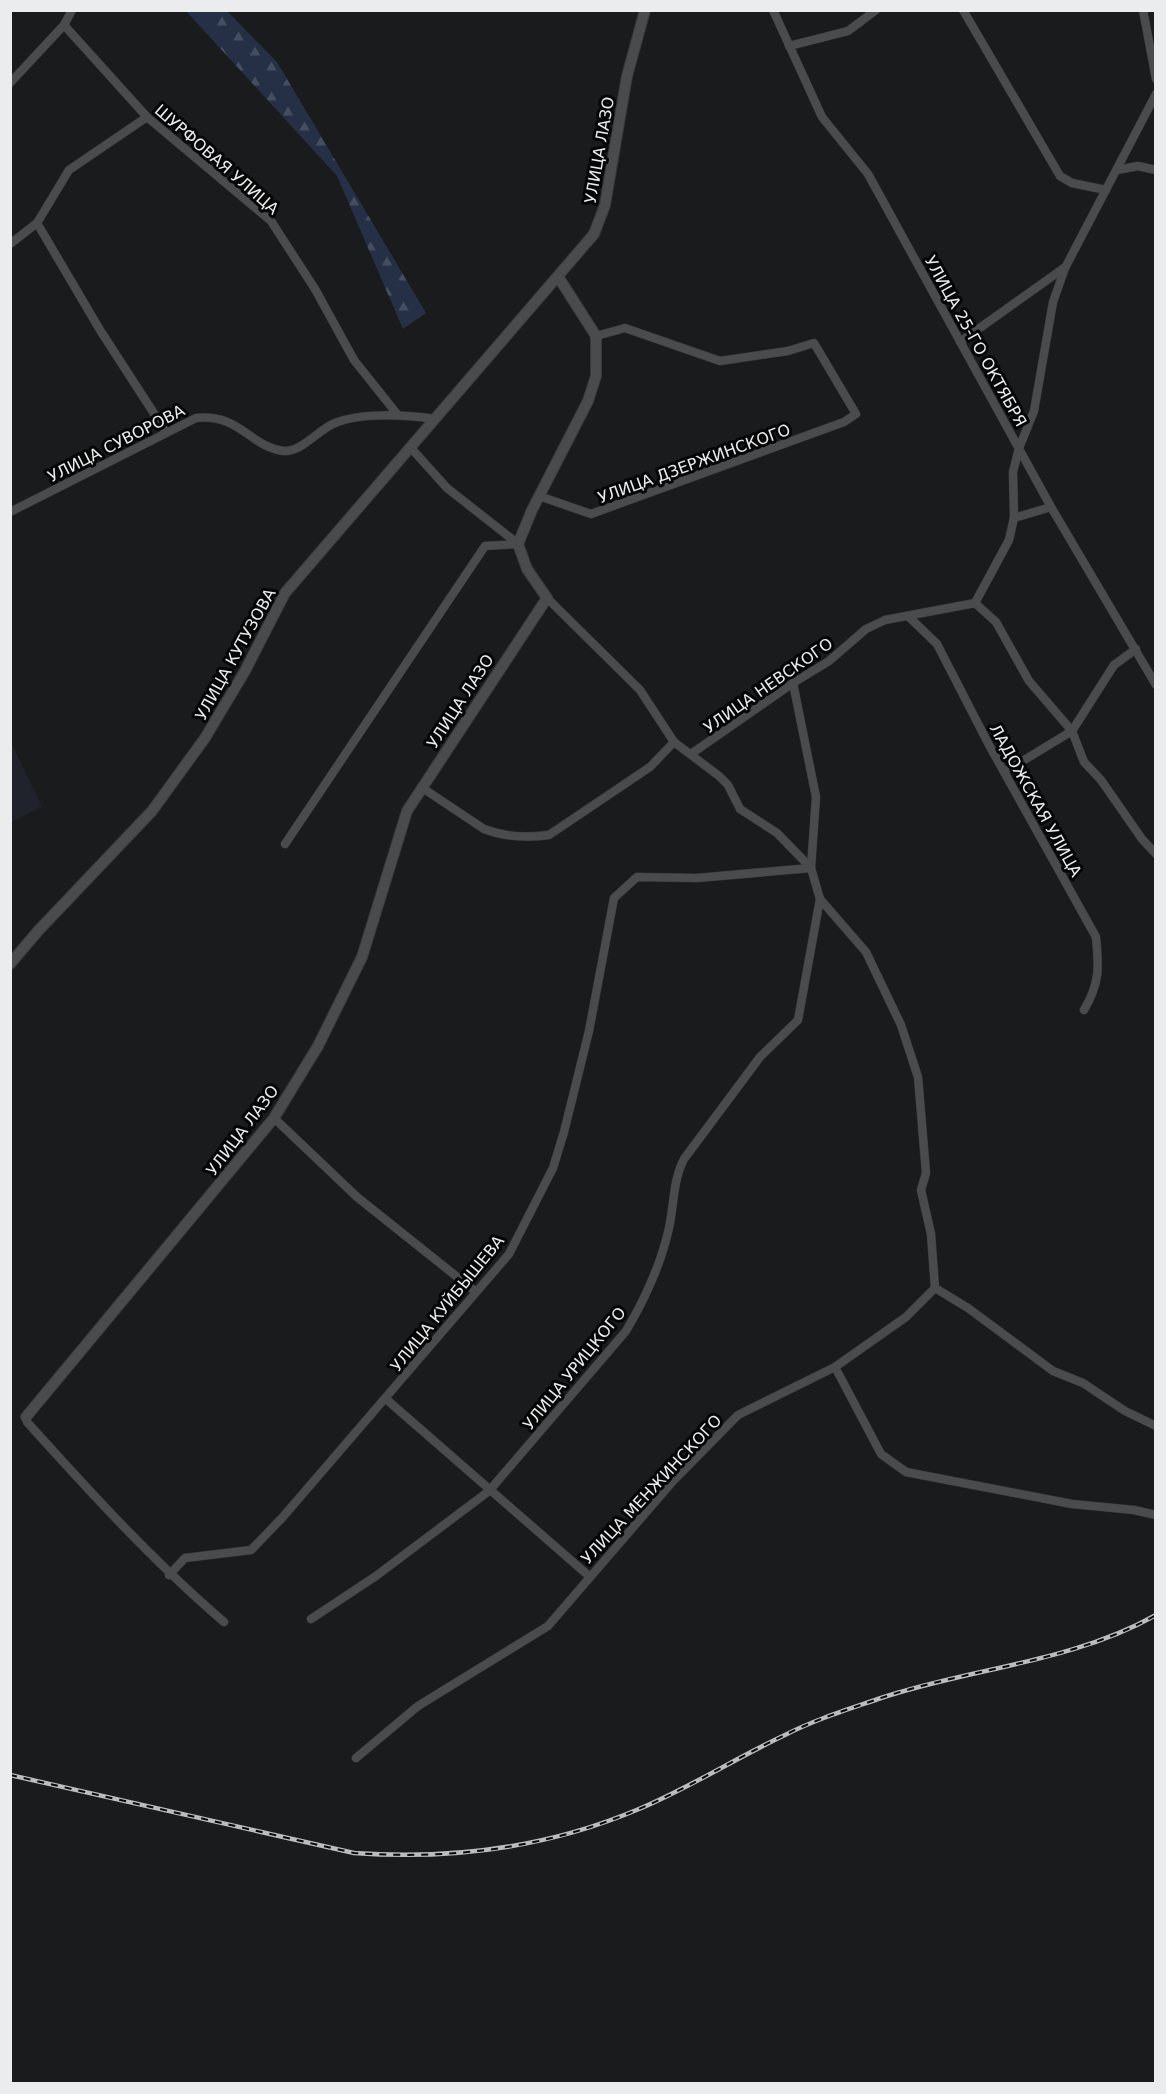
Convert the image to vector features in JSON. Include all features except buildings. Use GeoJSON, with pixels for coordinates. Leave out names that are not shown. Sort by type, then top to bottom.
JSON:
{"type":"FeatureCollection","features":[{"type":"Feature","properties":{"kind":"street"},"geometry":{"type":"LineString","coordinates":[[10,83],[64,25],[72,10]]}},
{"type":"Feature","properties":{"kind":"street","name":"УЛИЦА ЛАЗО"},"geometry":{"type":"LineString","coordinates":[[559,278],[594,234],[603,214],[627,76],[645,10]]}},
{"type":"Feature","properties":{"kind":"street","name":"УЛИЦА 25-ГО ОКТЯБРЯ"},"geometry":{"type":"LineString","coordinates":[[773,10],[822,117],[868,174],[1051,507],[1155,685]]}},
{"type":"Feature","properties":{"kind":"street"},"geometry":{"type":"LineString","coordinates":[[789,46],[848,31],[876,10]]}},
{"type":"Feature","properties":{"kind":"street"},"geometry":{"type":"LineString","coordinates":[[963,10],[1060,176],[1072,183],[1106,190]]}},
{"type":"Feature","properties":{"kind":"street"},"geometry":{"type":"LineString","coordinates":[[1143,10],[1155,79]]}},
{"type":"Feature","properties":{"kind":"street","name":"ШУРФОВАЯ УЛИЦА"},"geometry":{"type":"LineString","coordinates":[[64,25],[147,117],[271,221],[315,289],[354,360],[397,414]]}},
{"type":"Feature","properties":{"kind":"street"},"geometry":{"type":"LineString","coordinates":[[1155,94],[1065,268],[1053,302],[1034,411],[1019,448],[1013,472],[1014,518],[1009,540],[975,603],[996,622],[1029,681],[1072,731],[1084,762],[1101,780],[1155,854]]}},
{"type":"Feature","properties":{"kind":"street"},"geometry":{"type":"LineString","coordinates":[[10,244],[37,223],[69,170],[147,117]]}},
{"type":"Feature","properties":{"kind":"street"},"geometry":{"type":"LineString","coordinates":[[1117,170],[1138,166],[1155,170]]}},
{"type":"Feature","properties":{"kind":"street"},"geometry":{"type":"LineString","coordinates":[[37,223],[100,330],[166,432]]}},
{"type":"Feature","properties":{"kind":"street"},"geometry":{"type":"LineString","coordinates":[[960,342],[1065,268]]}},
{"type":"Feature","properties":{"kind":"street"},"geometry":{"type":"LineString","coordinates":[[518,544],[539,496],[588,401],[596,376],[596,336],[559,278]]}},
{"type":"Feature","properties":{"kind":"street","name":"УЛИЦА КУТУЗОВА"},"geometry":{"type":"LineString","coordinates":[[10,964],[38,931],[153,811],[205,738],[245,671],[285,593],[559,278]]}},
{"type":"Feature","properties":{"kind":"street","name":"УЛИЦА ДЗЕРЖИНСКОГО"},"geometry":{"type":"LineString","coordinates":[[539,496],[591,514],[844,422],[856,414],[814,343],[788,351],[720,361],[625,328],[596,336]]}},
{"type":"Feature","properties":{"kind":"street","name":"УЛИЦА СУВОРОВА"},"geometry":{"type":"LineString","coordinates":[[10,512],[196,418],[211,416],[239,426],[264,444],[290,451],[335,422],[397,414],[435,419]]}},
{"type":"Feature","properties":{"kind":"street"},"geometry":{"type":"LineString","coordinates":[[411,448],[447,488],[518,544],[527,569],[547,598],[640,690],[674,741],[728,785],[740,808],[777,833],[811,868]]}},
{"type":"Feature","properties":{"kind":"street"},"geometry":{"type":"LineString","coordinates":[[1014,518],[1051,507]]}},
{"type":"Feature","properties":{"kind":"street"},"geometry":{"type":"LineString","coordinates":[[285,844],[485,546],[518,544]]}},
{"type":"Feature","properties":{"kind":"street","name":"УЛИЦА ЛАЗО"},"geometry":{"type":"LineString","coordinates":[[224,1622],[169,1575],[97,1500],[27,1422],[26,1417],[274,1118],[318,1046],[362,957],[407,810],[547,598]]}},
{"type":"Feature","properties":{"kind":"street","name":"УЛИЦА НЕВСКОГО"},"geometry":{"type":"LineString","coordinates":[[691,754],[793,683],[829,661],[866,628],[885,620],[975,603]]}},
{"type":"Feature","properties":{"kind":"street","name":"ЛАДОЖСКАЯ УЛИЦА"},"geometry":{"type":"LineString","coordinates":[[908,616],[937,644],[1096,937],[1099,967],[1096,990],[1084,1010]]}},
{"type":"Feature","properties":{"kind":"street"},"geometry":{"type":"LineString","coordinates":[[1006,771],[1072,731],[1109,671],[1136,649]]}},
{"type":"Feature","properties":{"kind":"street"},"geometry":{"type":"LineString","coordinates":[[793,683],[816,796],[811,868],[820,899],[866,952],[905,1035],[918,1077],[926,1173],[921,1190],[931,1234],[935,1288],[969,1308],[1053,1371],[1083,1383],[1125,1411],[1155,1426]]}},
{"type":"Feature","properties":{"kind":"street"},"geometry":{"type":"LineString","coordinates":[[421,787],[484,829],[531,838],[549,835],[650,767],[674,741]]}},
{"type":"Feature","properties":{"kind":"street","name":"УЛИЦА КУЙБЫШЕВА"},"geometry":{"type":"LineString","coordinates":[[169,1575],[185,1558],[251,1550],[386,1399],[509,1254],[553,1168],[589,1032],[614,898],[637,877],[697,878],[811,868]]}},
{"type":"Feature","properties":{"kind":"street","name":"УЛИЦА УРИЦКОГО"},"geometry":{"type":"LineString","coordinates":[[311,1619],[376,1576],[489,1491],[626,1330],[641,1304],[662,1252],[669,1227],[677,1178],[684,1159],[760,1057],[798,1020],[820,899]]}},
{"type":"Feature","properties":{"kind":"street"},"geometry":{"type":"LineString","coordinates":[[274,1118],[357,1197],[476,1292]]}},
{"type":"Feature","properties":{"kind":"street","name":"УЛИЦА МЕНЖИНСКОГО"},"geometry":{"type":"LineString","coordinates":[[356,1758],[418,1706],[548,1626],[673,1481],[738,1415],[835,1367],[906,1317],[935,1288]]}},
{"type":"Feature","properties":{"kind":"street"},"geometry":{"type":"LineString","coordinates":[[835,1367],[881,1454],[906,1472],[1072,1504],[1134,1509],[1155,1515]]}},
{"type":"Feature","properties":{"kind":"street"},"geometry":{"type":"LineString","coordinates":[[386,1399],[589,1576]]}},
{"type":"Feature","properties":{"kind":"shaded area"},"geometry":{"type":"Polygon","coordinates":[[[10,740],[42,807],[11,822],[10,822],[10,740]]]}},
{"type":"Feature","properties":{"kind":"green space"},"geometry":{"type":"Polygon","coordinates":[[[186,11],[227,11],[277,62],[426,313],[403,329],[337,176],[186,11]]]}},
{"type":"Feature","properties":{"kind":"railway"},"geometry":{"type":"LineString","coordinates":[[10,1775],[354,1853],[427,1855],[499,1848],[570,1833],[639,1809],[796,1730],[842,1711],[913,1688],[1090,1644],[1156,1615]]}}]}
